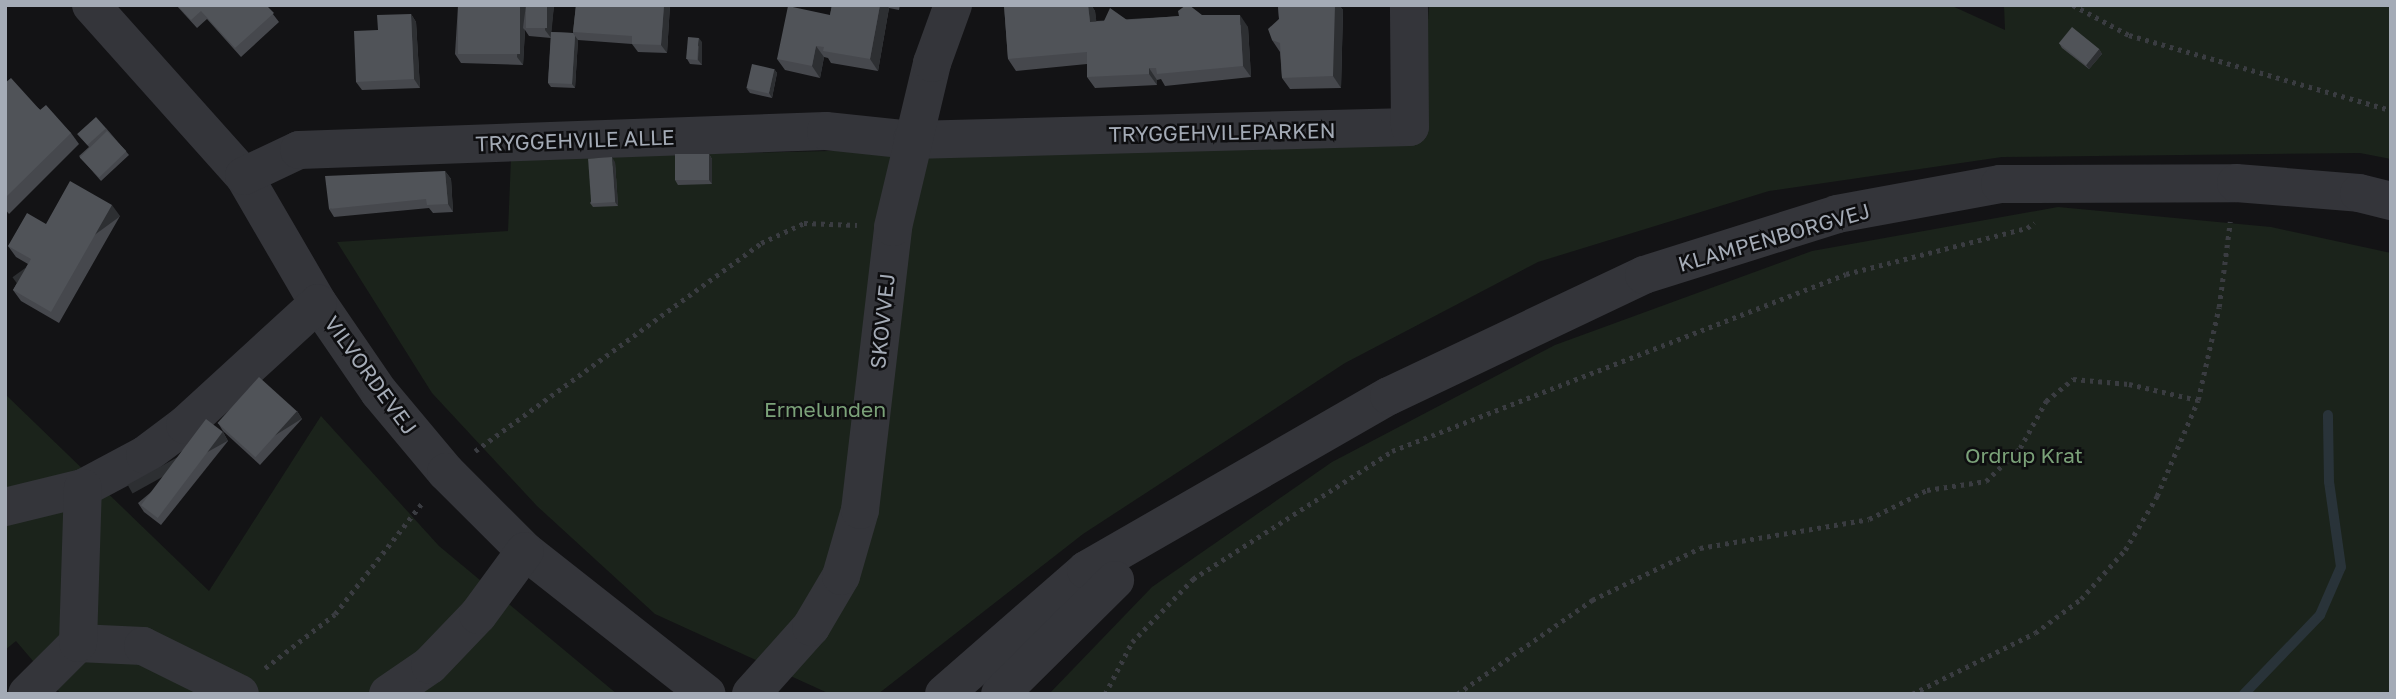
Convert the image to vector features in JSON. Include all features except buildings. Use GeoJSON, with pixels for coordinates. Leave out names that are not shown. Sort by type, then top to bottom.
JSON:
{"type":"FeatureCollection","features":[{"type":"Feature","properties":{"kind":"street","name":"VILVORDEVEJ"},"geometry":{"type":"LineString","coordinates":[[91,5],[244,176],[318,303],[379,392],[446,472],[525,551],[707,694]]}},
{"type":"Feature","properties":{"kind":"street","name":"SKOVVEJ"},"geometry":{"type":"LineString","coordinates":[[751,694],[811,627],[841,576],[860,510],[893,227],[912,140],[953,5]]}},
{"type":"Feature","properties":{"kind":"street","name":"TRYGGEHVILEPARKEN"},"geometry":{"type":"LineString","coordinates":[[912,140],[1410,127],[1409,5]]}},
{"type":"Feature","properties":{"kind":"street","name":"TRYGGEHVILE ALLE"},"geometry":{"type":"LineString","coordinates":[[244,176],[299,150],[826,131],[912,140]]}},
{"type":"Feature","properties":{"kind":"street","name":"KLAMPENBORGVEJ"},"geometry":{"type":"LineString","coordinates":[[944,694],[1086,570],[1249,480],[1389,396],[1644,275],[1837,214],[2000,184],[2236,183],[2359,193],[2391,201]]}},
{"type":"Feature","properties":{"kind":"street"},"geometry":{"type":"LineString","coordinates":[[5,507],[83,488],[145,455],[185,425],[318,303]]}},
{"type":"Feature","properties":{"kind":"street","name":"KLAMPENBORGVEJ"},"geometry":{"type":"LineString","coordinates":[[1000,694],[1097,593],[1249,480]]}},
{"type":"Feature","properties":{"kind":"street"},"geometry":{"type":"LineString","coordinates":[[27,694],[78,643],[83,488]]}},
{"type":"Feature","properties":{"kind":"street"},"geometry":{"type":"LineString","coordinates":[[388,694],[440,655],[478,615],[525,551]]}},
{"type":"Feature","properties":{"kind":"street"},"geometry":{"type":"LineString","coordinates":[[78,643],[143,646],[238,692]]}},
{"type":"Feature","properties":{"kind":"path"},"geometry":{"type":"LineString","coordinates":[[2073,5],[2129,35],[2391,110]]}},
{"type":"Feature","properties":{"kind":"path"},"geometry":{"type":"LineString","coordinates":[[1912,694],[2035,633],[2081,599],[2125,550],[2157,496],[2198,400],[2219,307],[2236,183]]}},
{"type":"Feature","properties":{"kind":"path"},"geometry":{"type":"LineString","coordinates":[[1105,694],[1132,642],[1193,579],[1392,451],[1846,274],[2028,228],[2037,221]]}},
{"type":"Feature","properties":{"kind":"path"},"geometry":{"type":"LineString","coordinates":[[238,692],[335,614],[446,472],[761,243],[804,223],[893,227]]}},
{"type":"Feature","properties":{"kind":"path"},"geometry":{"type":"LineString","coordinates":[[1457,694],[1592,600],[1700,548],[1870,519],[1927,490],[1986,481],[2020,448],[2046,401],[2073,379],[2129,384],[2198,400]]}},
{"type":"Feature","properties":{"kind":"green space","name":"Ermelunden"},"geometry":{"type":"Polygon","coordinates":[[[1429,5],[1950,5],[2005,30],[2004,5],[2391,5],[2391,159],[2360,153],[2002,157],[1769,191],[1538,262],[1345,363],[1083,534],[878,694],[830,694],[655,614],[537,506],[432,393],[337,242],[508,231],[511,158],[1420,138],[1429,5]]]}},
{"type":"Feature","properties":{"kind":"green space","name":"Ordrup Krat"},"geometry":{"type":"Polygon","coordinates":[[[2058,207],[2271,227],[2391,253],[2391,694],[1049,694],[1152,587],[1332,462],[1555,345],[1812,251],[2058,207]]]}},
{"type":"Feature","properties":{"kind":"green space"},"geometry":{"type":"Polygon","coordinates":[[[5,394],[209,591],[321,416],[439,546],[617,694],[61,694],[16,641],[5,650],[5,394]]]}},
{"type":"Feature","properties":{"kind":"waterway"},"geometry":{"type":"LineString","coordinates":[[2244,694],[2320,615],[2341,567],[2329,482],[2328,415]]}}]}
